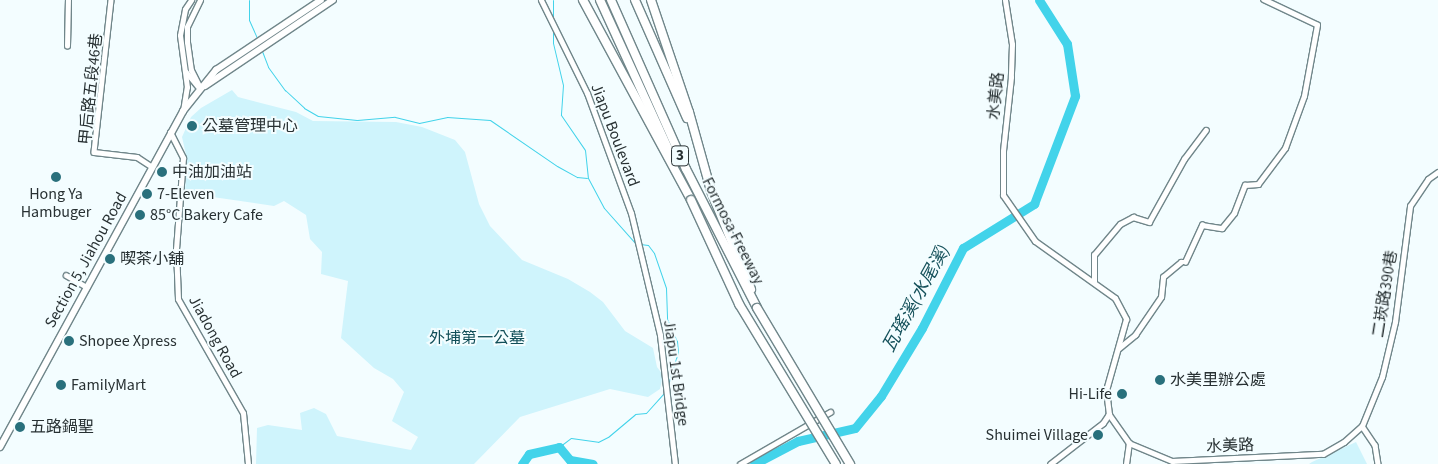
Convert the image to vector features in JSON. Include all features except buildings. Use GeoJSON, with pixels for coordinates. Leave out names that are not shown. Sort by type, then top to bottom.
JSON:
{"type":"FeatureCollection","features":[{"type":"Feature","properties":{"kind":"highway"},"geometry":{"type":"LineString","coordinates":[[583,0],[691,200]]}},
{"type":"Feature","properties":{"kind":"highway","name":"Formosa Freeway"},"geometry":{"type":"LineString","coordinates":[[600,0],[739,304],[836,464]]}},
{"type":"Feature","properties":{"kind":"highway","name":"Formosa Freeway"},"geometry":{"type":"LineString","coordinates":[[611,0],[686,169],[757,308],[850,464]]}},
{"type":"Feature","properties":{"kind":"highway"},"geometry":{"type":"LineString","coordinates":[[635,0],[700,147]]}},
{"type":"Feature","properties":{"kind":"highway"},"geometry":{"type":"LineString","coordinates":[[651,0],[700,147],[712,191],[757,308]]}},
{"type":"Feature","properties":{"kind":"main road"},"geometry":{"type":"LineString","coordinates":[[200,88],[321,0]]}},
{"type":"Feature","properties":{"kind":"main road"},"geometry":{"type":"LineString","coordinates":[[213,77],[333,0]]}},
{"type":"Feature","properties":{"kind":"main road","name":"Section 5, Jiahou Road"},"geometry":{"type":"LineString","coordinates":[[0,447],[151,166],[183,111],[200,88]]}},
{"type":"Feature","properties":{"kind":"street"},"geometry":{"type":"LineString","coordinates":[[67,46],[68,0]]}},
{"type":"Feature","properties":{"kind":"street","name":"甲后路五段46巷"},"geometry":{"type":"LineString","coordinates":[[111,0],[94,152],[137,157],[151,166]]}},
{"type":"Feature","properties":{"kind":"street"},"geometry":{"type":"LineString","coordinates":[[183,111],[185,72],[180,34],[185,9],[191,0]]}},
{"type":"Feature","properties":{"kind":"street"},"geometry":{"type":"LineString","coordinates":[[200,0],[187,27],[187,42],[191,70],[200,88]]}},
{"type":"Feature","properties":{"kind":"street","name":"Jiapu Boulevard"},"geometry":{"type":"LineString","coordinates":[[541,0],[564,45],[609,148],[637,234],[650,286]]}},
{"type":"Feature","properties":{"kind":"street","name":"水美路"},"geometry":{"type":"LineString","coordinates":[[1005,0],[1011,69],[1003,151],[1003,195],[1035,241],[1050,254],[1094,281],[1115,298],[1124,312],[1126,327],[1106,390],[1109,414],[1129,443],[1163,460],[1177,462],[1323,454],[1344,442],[1362,426]]}},
{"type":"Feature","properties":{"kind":"street"},"geometry":{"type":"LineString","coordinates":[[1119,348],[1135,334],[1161,298],[1163,277],[1181,262],[1185,262],[1202,225],[1222,228],[1234,214],[1245,185],[1258,184],[1285,148],[1304,96],[1317,25],[1264,0]]}},
{"type":"Feature","properties":{"kind":"street"},"geometry":{"type":"LineString","coordinates":[[185,72],[200,88]]}},
{"type":"Feature","properties":{"kind":"street"},"geometry":{"type":"LineString","coordinates":[[1094,281],[1094,255],[1098,249],[1120,224],[1133,217],[1149,222],[1184,159],[1206,130]]}},
{"type":"Feature","properties":{"kind":"street","name":"Jiadong Road"},"geometry":{"type":"LineString","coordinates":[[170,132],[183,158],[176,249],[178,299],[243,414],[248,464]]}},
{"type":"Feature","properties":{"kind":"street","name":"二崁路390巷"},"geometry":{"type":"LineString","coordinates":[[1362,426],[1382,377],[1395,322],[1410,206],[1428,179],[1438,172]]}},
{"type":"Feature","properties":{"kind":"street"},"geometry":{"type":"LineString","coordinates":[[66,275],[87,287]]}},
{"type":"Feature","properties":{"kind":"street","name":"Jiapu 1st Bridge"},"geometry":{"type":"LineString","coordinates":[[650,286],[664,359],[675,464]]}},
{"type":"Feature","properties":{"kind":"street"},"geometry":{"type":"LineString","coordinates":[[740,464],[830,412]]}},
{"type":"Feature","properties":{"kind":"street"},"geometry":{"type":"LineString","coordinates":[[1050,464],[1103,423],[1109,414]]}},
{"type":"Feature","properties":{"kind":"street"},"geometry":{"type":"LineString","coordinates":[[1362,426],[1375,445],[1378,464]]}},
{"type":"Feature","properties":{"kind":"street"},"geometry":{"type":"LineString","coordinates":[[1126,464],[1129,443]]}},
{"type":"Feature","properties":{"kind":"green space","name":"外埔第一公墓"},"geometry":{"type":"Polygon","coordinates":[[[232,90],[238,97],[296,112],[313,121],[396,122],[422,127],[455,140],[465,152],[479,204],[490,226],[522,260],[568,279],[590,292],[603,302],[625,331],[653,348],[657,367],[663,375],[660,389],[648,397],[610,389],[520,417],[474,464],[256,464],[257,428],[268,425],[302,430],[300,413],[314,408],[326,414],[337,436],[411,450],[418,437],[392,421],[404,392],[393,379],[374,368],[341,338],[348,281],[321,274],[322,252],[310,239],[306,215],[284,201],[274,206],[185,193],[187,159],[182,137],[191,117],[201,108],[232,90]]]}},
{"type":"Feature","properties":{"kind":"green space"},"geometry":{"type":"Polygon","coordinates":[[[1356,442],[1367,464],[1309,464],[1312,462],[1356,442]]]}},
{"type":"Feature","properties":{"kind":"waterway"},"geometry":{"type":"LineString","coordinates":[[249,0],[249,20],[258,40]]}},
{"type":"Feature","properties":{"kind":"waterway"},"geometry":{"type":"LineString","coordinates":[[553,0],[553,19]]}},
{"type":"Feature","properties":{"kind":"waterway","name":"瓦瑤溪(水尾溪)"},"geometry":{"type":"LineString","coordinates":[[754,464],[798,441],[855,428],[881,396],[922,328],[963,248],[1034,204],[1075,96],[1067,44],[1039,0]]}},
{"type":"Feature","properties":{"kind":"waterway"},"geometry":{"type":"LineString","coordinates":[[553,28],[553,43],[563,85],[561,115],[585,150],[588,178],[604,208],[636,244]]}},
{"type":"Feature","properties":{"kind":"waterway"},"geometry":{"type":"LineString","coordinates":[[262,51],[268,67],[285,90],[304,108],[318,116],[357,120],[395,117],[419,123],[447,117],[490,120],[557,166],[577,177],[587,178]]}},
{"type":"Feature","properties":{"kind":"waterway"},"geometry":{"type":"LineString","coordinates":[[640,244],[648,245],[654,253],[666,288],[667,319],[677,341],[678,352],[668,385]]}},
{"type":"Feature","properties":{"kind":"waterway"},"geometry":{"type":"LineString","coordinates":[[559,447],[571,438],[598,442],[608,437],[635,414],[646,413],[664,393]]}},
{"type":"Feature","properties":{"kind":"waterway","name":"瓦瑤溪(水尾溪)"},"geometry":{"type":"LineString","coordinates":[[522,464],[529,454],[559,447],[570,460],[593,464]]}},
{"type":"Feature","properties":{"kind":"place","name":"公墓管理中心"},"geometry":{"type":"Point","coordinates":[192,126]}},
{"type":"Feature","properties":{"kind":"place","name":"中油加油站"},"geometry":{"type":"Point","coordinates":[162,172]}},
{"type":"Feature","properties":{"kind":"place","name":"Hong Ya Hambuger"},"geometry":{"type":"Point","coordinates":[56,177]}},
{"type":"Feature","properties":{"kind":"place","name":"7-Eleven"},"geometry":{"type":"Point","coordinates":[147,194]}},
{"type":"Feature","properties":{"kind":"place","name":"85°C Bakery Cafe"},"geometry":{"type":"Point","coordinates":[140,215]}},
{"type":"Feature","properties":{"kind":"place","name":"喫茶小舖"},"geometry":{"type":"Point","coordinates":[110,259]}},
{"type":"Feature","properties":{"kind":"place","name":"Shopee Xpress"},"geometry":{"type":"Point","coordinates":[69,341]}},
{"type":"Feature","properties":{"kind":"place","name":"水美里辦公處"},"geometry":{"type":"Point","coordinates":[1160,380]}},
{"type":"Feature","properties":{"kind":"place","name":"FamilyMart"},"geometry":{"type":"Point","coordinates":[61,385]}},
{"type":"Feature","properties":{"kind":"place","name":"Hi-Life"},"geometry":{"type":"Point","coordinates":[1122,394]}},
{"type":"Feature","properties":{"kind":"place","name":"五路鍋聖"},"geometry":{"type":"Point","coordinates":[20,427]}},
{"type":"Feature","properties":{"kind":"place","name":"Shuimei Village"},"geometry":{"type":"Point","coordinates":[1098,435]}}]}
